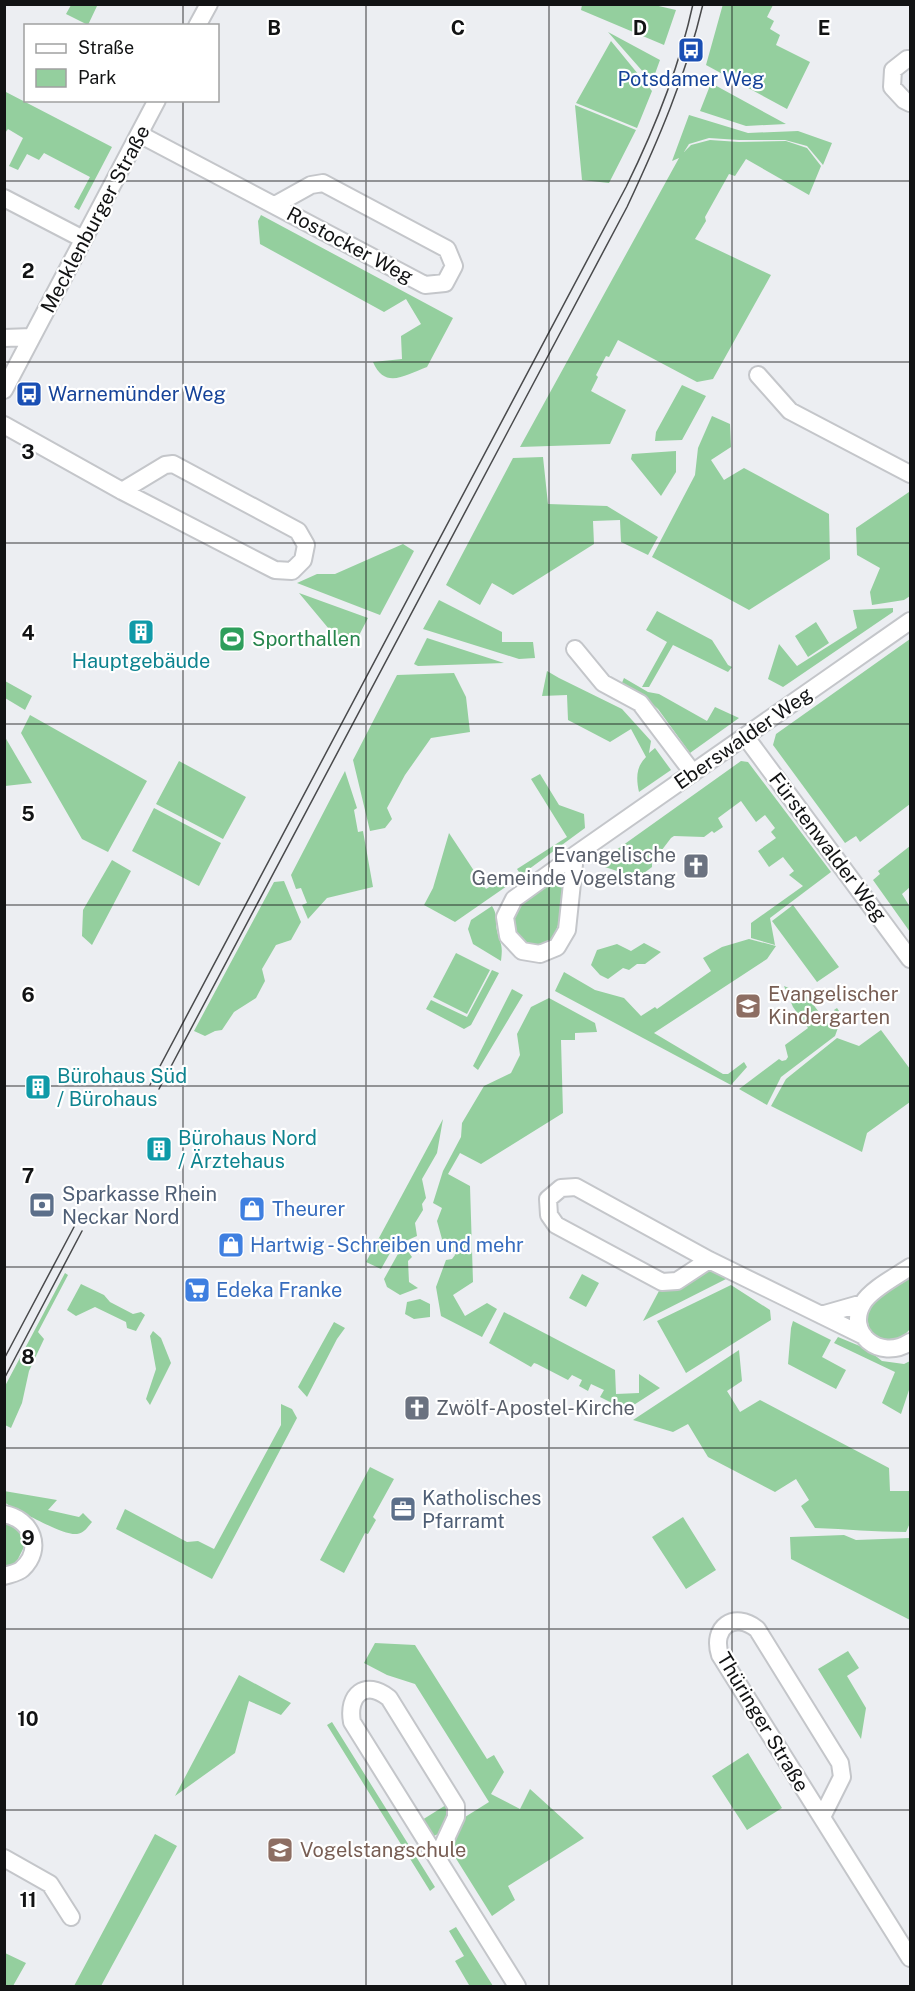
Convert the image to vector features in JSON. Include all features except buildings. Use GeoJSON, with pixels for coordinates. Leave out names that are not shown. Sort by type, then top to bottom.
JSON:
{"type":"FeatureCollection","features":[{"type":"Feature","properties":{"kind":"street"},"geometry":{"type":"LineString","coordinates":[[198,24],[209,4]]}},
{"type":"Feature","properties":{"kind":"street"},"geometry":{"type":"LineString","coordinates":[[910,59],[893,70],[892,87],[910,103]]}},
{"type":"Feature","properties":{"kind":"street","name":"Mecklenburger Straße"},"geometry":{"type":"LineString","coordinates":[[4,390],[157,102]]}},
{"type":"Feature","properties":{"kind":"street","name":"Rostocker Weg"},"geometry":{"type":"LineString","coordinates":[[139,134],[425,285],[445,283],[454,266],[447,249],[323,183],[311,185],[275,205]]}},
{"type":"Feature","properties":{"kind":"street"},"geometry":{"type":"LineString","coordinates":[[4,198],[83,239]]}},
{"type":"Feature","properties":{"kind":"street"},"geometry":{"type":"LineString","coordinates":[[4,338],[32,337]]}},
{"type":"Feature","properties":{"kind":"street"},"geometry":{"type":"LineString","coordinates":[[758,375],[790,411],[910,474]]}},
{"type":"Feature","properties":{"kind":"street"},"geometry":{"type":"LineString","coordinates":[[4,425],[122,490],[275,570],[292,571],[303,560],[306,545],[298,531],[172,464],[165,465],[122,490]]}},
{"type":"Feature","properties":{"kind":"street","name":"Eberswalder Weg"},"geometry":{"type":"LineString","coordinates":[[575,855],[567,930],[557,947],[540,954],[522,951],[508,936],[505,917],[514,899],[575,855],[910,621]]}},
{"type":"Feature","properties":{"kind":"street"},"geometry":{"type":"LineString","coordinates":[[575,649],[603,683],[640,703],[693,773]]}},
{"type":"Feature","properties":{"kind":"street","name":"Fürstenwalder Weg"},"geometry":{"type":"LineString","coordinates":[[745,736],[910,959]]}},
{"type":"Feature","properties":{"kind":"street"},"geometry":{"type":"LineString","coordinates":[[709,1260],[676,1281],[662,1282],[556,1225],[549,1215],[548,1199],[561,1188],[576,1187],[709,1260],[864,1336],[874,1346],[886,1350],[901,1348],[910,1342]]}},
{"type":"Feature","properties":{"kind":"street"},"geometry":{"type":"LineString","coordinates":[[864,1336],[859,1324],[862,1303],[871,1293],[910,1267]]}},
{"type":"Feature","properties":{"kind":"street"},"geometry":{"type":"LineString","coordinates":[[821,1315],[862,1303]]}},
{"type":"Feature","properties":{"kind":"street"},"geometry":{"type":"LineString","coordinates":[[4,1514],[23,1521],[28,1527],[34,1544],[30,1558],[21,1571],[4,1576]]}},
{"type":"Feature","properties":{"kind":"street","name":"Thüringer Straße"},"geometry":{"type":"LineString","coordinates":[[822,1817],[842,1777],[840,1763],[757,1629],[739,1620],[729,1623],[719,1632],[716,1644],[720,1654],[910,1958]]}},
{"type":"Feature","properties":{"kind":"street"},"geometry":{"type":"LineString","coordinates":[[437,1858],[456,1817],[456,1806],[389,1698],[381,1691],[362,1691],[354,1699],[349,1709],[352,1722],[437,1858],[517,1986]]}},
{"type":"Feature","properties":{"kind":"street"},"geometry":{"type":"LineString","coordinates":[[4,1858],[50,1884],[71,1917]]}},
{"type":"Feature","properties":{"kind":"green space"},"geometry":{"type":"Polygon","coordinates":[[[650,4],[676,10],[664,45],[581,10],[582,5],[650,4]]]}},
{"type":"Feature","properties":{"kind":"green space"},"geometry":{"type":"Polygon","coordinates":[[[723,4],[773,5],[767,17],[774,21],[770,29],[780,35],[776,45],[810,62],[787,109],[706,65],[723,4]]]}},
{"type":"Feature","properties":{"kind":"green space"},"geometry":{"type":"Polygon","coordinates":[[[71,5],[97,6],[88,24],[66,14],[71,5]]]}},
{"type":"Feature","properties":{"kind":"green space"},"geometry":{"type":"Polygon","coordinates":[[[608,32],[660,60],[652,82],[608,32]]]}},
{"type":"Feature","properties":{"kind":"green space"},"geometry":{"type":"Polygon","coordinates":[[[611,41],[652,91],[637,128],[576,103],[611,41]]]}},
{"type":"Feature","properties":{"kind":"green space"},"geometry":{"type":"Polygon","coordinates":[[[711,83],[786,124],[746,126],[700,111],[711,83]]]}},
{"type":"Feature","properties":{"kind":"green space"},"geometry":{"type":"Polygon","coordinates":[[[4,91],[112,147],[79,210],[74,207],[90,177],[44,153],[39,160],[27,154],[18,170],[9,166],[23,138],[8,129],[5,133],[4,91]]]}},
{"type":"Feature","properties":{"kind":"green space"},"geometry":{"type":"Polygon","coordinates":[[[575,105],[636,130],[609,183],[582,180],[575,105]]]}},
{"type":"Feature","properties":{"kind":"green space"},"geometry":{"type":"Polygon","coordinates":[[[689,115],[748,133],[798,131],[832,143],[823,165],[807,146],[785,140],[709,138],[689,144],[684,152],[691,145],[710,140],[786,141],[807,148],[821,166],[809,195],[746,159],[735,176],[729,174],[705,217],[706,221],[695,239],[771,275],[713,379],[697,382],[618,340],[609,357],[606,356],[591,391],[626,410],[610,444],[520,447],[679,158],[672,161],[689,115]]]}},
{"type":"Feature","properties":{"kind":"green space"},"geometry":{"type":"Polygon","coordinates":[[[261,215],[453,318],[427,367],[396,378],[383,376],[373,362],[402,359],[401,336],[421,324],[406,299],[384,312],[260,244],[258,221],[261,215]]]}},
{"type":"Feature","properties":{"kind":"green space"},"geometry":{"type":"Polygon","coordinates":[[[682,385],[706,396],[682,440],[655,441],[656,432],[682,385]]]}},
{"type":"Feature","properties":{"kind":"green space"},"geometry":{"type":"Polygon","coordinates":[[[712,416],[730,424],[731,447],[711,460],[724,480],[744,468],[829,514],[830,559],[749,610],[652,557],[695,475],[698,448],[712,416]]]}},
{"type":"Feature","properties":{"kind":"green space"},"geometry":{"type":"Polygon","coordinates":[[[676,451],[676,472],[661,496],[631,459],[632,454],[676,451]]]}},
{"type":"Feature","properties":{"kind":"green space"},"geometry":{"type":"Polygon","coordinates":[[[543,457],[548,504],[607,506],[658,537],[648,555],[621,542],[620,520],[593,521],[594,544],[513,595],[492,583],[480,605],[446,585],[513,458],[543,457]]]}},
{"type":"Feature","properties":{"kind":"green space"},"geometry":{"type":"Polygon","coordinates":[[[909,492],[910,596],[904,600],[872,605],[870,592],[880,568],[857,555],[856,528],[909,492]]]}},
{"type":"Feature","properties":{"kind":"green space"},"geometry":{"type":"Polygon","coordinates":[[[403,544],[414,551],[380,615],[297,583],[317,574],[335,574],[403,544]]]}},
{"type":"Feature","properties":{"kind":"green space"},"geometry":{"type":"Polygon","coordinates":[[[299,593],[368,618],[354,645],[329,629],[299,593]]]}},
{"type":"Feature","properties":{"kind":"green space"},"geometry":{"type":"Polygon","coordinates":[[[439,600],[502,632],[502,642],[533,642],[535,658],[519,659],[423,629],[439,600]]]}},
{"type":"Feature","properties":{"kind":"green space"},"geometry":{"type":"Polygon","coordinates":[[[893,608],[893,612],[783,687],[768,679],[779,644],[797,666],[857,628],[853,610],[893,608]]]}},
{"type":"Feature","properties":{"kind":"green space"},"geometry":{"type":"Polygon","coordinates":[[[657,611],[712,640],[728,665],[732,667],[728,672],[673,645],[649,687],[642,687],[667,642],[646,630],[657,611]]]}},
{"type":"Feature","properties":{"kind":"green space"},"geometry":{"type":"Polygon","coordinates":[[[816,622],[829,643],[808,657],[795,636],[816,622]]]}},
{"type":"Feature","properties":{"kind":"green space"},"geometry":{"type":"Polygon","coordinates":[[[427,638],[504,663],[418,666],[414,664],[427,638]]]}},
{"type":"Feature","properties":{"kind":"green space"},"geometry":{"type":"Polygon","coordinates":[[[910,639],[910,804],[860,842],[856,836],[845,843],[773,745],[776,734],[910,639]]]}},
{"type":"Feature","properties":{"kind":"green space"},"geometry":{"type":"Polygon","coordinates":[[[547,671],[622,709],[651,741],[649,753],[655,748],[671,770],[639,792],[638,773],[646,757],[631,729],[610,742],[568,720],[567,695],[542,696],[547,671]]]}},
{"type":"Feature","properties":{"kind":"green space"},"geometry":{"type":"Polygon","coordinates":[[[454,673],[466,697],[470,732],[431,738],[405,775],[387,808],[392,819],[385,828],[370,831],[353,760],[397,675],[454,673]]]}},
{"type":"Feature","properties":{"kind":"green space"},"geometry":{"type":"Polygon","coordinates":[[[624,678],[648,692],[659,694],[707,721],[715,707],[739,718],[690,753],[658,709],[643,696],[621,685],[624,678]]]}},
{"type":"Feature","properties":{"kind":"green space"},"geometry":{"type":"Polygon","coordinates":[[[5,681],[32,696],[25,710],[5,698],[5,681]]]}},
{"type":"Feature","properties":{"kind":"green space"},"geometry":{"type":"Polygon","coordinates":[[[30,715],[147,781],[108,852],[82,839],[21,733],[30,715]]]}},
{"type":"Feature","properties":{"kind":"green space"},"geometry":{"type":"Polygon","coordinates":[[[5,737],[32,783],[5,786],[5,737]]]}},
{"type":"Feature","properties":{"kind":"green space"},"geometry":{"type":"Polygon","coordinates":[[[179,761],[246,797],[223,839],[156,804],[179,761]]]}},
{"type":"Feature","properties":{"kind":"green space"},"geometry":{"type":"Polygon","coordinates":[[[741,761],[748,762],[831,872],[770,918],[775,945],[751,938],[751,923],[803,886],[789,875],[794,871],[783,857],[769,867],[758,851],[776,838],[771,832],[775,828],[765,815],[756,822],[741,801],[718,818],[723,827],[714,833],[712,831],[704,837],[674,836],[671,838],[652,863],[652,867],[644,873],[623,873],[602,866],[605,858],[741,761]]]}},
{"type":"Feature","properties":{"kind":"green space"},"geometry":{"type":"Polygon","coordinates":[[[345,771],[357,808],[354,810],[358,832],[363,831],[373,887],[327,898],[308,919],[302,905],[307,903],[301,888],[296,889],[291,875],[345,771]]]}},
{"type":"Feature","properties":{"kind":"green space"},"geometry":{"type":"Polygon","coordinates":[[[540,774],[559,805],[584,814],[585,828],[521,875],[517,869],[567,837],[531,779],[540,774]]]}},
{"type":"Feature","properties":{"kind":"green space"},"geometry":{"type":"Polygon","coordinates":[[[154,808],[221,843],[199,886],[132,851],[154,808]]]}},
{"type":"Feature","properties":{"kind":"green space"},"geometry":{"type":"Polygon","coordinates":[[[449,833],[486,889],[503,879],[507,886],[455,922],[424,905],[433,888],[449,833]]]}},
{"type":"Feature","properties":{"kind":"green space"},"geometry":{"type":"Polygon","coordinates":[[[910,846],[910,887],[902,894],[910,907],[910,932],[873,880],[880,874],[878,871],[910,846]]]}},
{"type":"Feature","properties":{"kind":"green space"},"geometry":{"type":"Polygon","coordinates":[[[112,860],[131,871],[92,945],[82,936],[83,910],[112,860]]]}},
{"type":"Feature","properties":{"kind":"green space"},"geometry":{"type":"Polygon","coordinates":[[[555,880],[565,886],[562,910],[555,934],[549,942],[540,946],[529,944],[515,935],[512,919],[519,905],[555,880]]]}},
{"type":"Feature","properties":{"kind":"green space"},"geometry":{"type":"Polygon","coordinates":[[[284,881],[301,922],[291,940],[276,945],[262,969],[265,981],[256,998],[234,1012],[222,1030],[205,1036],[194,1031],[274,882],[284,881]]]}},
{"type":"Feature","properties":{"kind":"green space"},"geometry":{"type":"Polygon","coordinates":[[[793,905],[839,967],[817,982],[772,921],[793,905]]]}},
{"type":"Feature","properties":{"kind":"green space"},"geometry":{"type":"Polygon","coordinates":[[[492,906],[502,951],[501,961],[473,944],[468,929],[471,920],[492,906]]]}},
{"type":"Feature","properties":{"kind":"green space"},"geometry":{"type":"Polygon","coordinates":[[[749,939],[776,946],[767,959],[654,1033],[723,1074],[728,1074],[744,1062],[747,1067],[731,1085],[555,991],[564,972],[595,990],[624,998],[641,1016],[655,1007],[657,1009],[711,971],[703,958],[722,947],[749,939]]]}},
{"type":"Feature","properties":{"kind":"green space"},"geometry":{"type":"Polygon","coordinates":[[[644,943],[661,952],[645,964],[637,964],[629,970],[623,968],[608,979],[600,975],[591,965],[597,950],[617,944],[631,951],[644,943]]]}},
{"type":"Feature","properties":{"kind":"green space"},"geometry":{"type":"Polygon","coordinates":[[[456,953],[490,970],[467,1014],[433,997],[456,953]]]}},
{"type":"Feature","properties":{"kind":"green space"},"geometry":{"type":"Polygon","coordinates":[[[492,970],[499,973],[471,1025],[464,1029],[426,1009],[431,1000],[467,1017],[492,970]]]}},
{"type":"Feature","properties":{"kind":"green space"},"geometry":{"type":"Polygon","coordinates":[[[784,986],[806,995],[831,1028],[841,1021],[834,1010],[837,1008],[845,1020],[839,1025],[835,1036],[781,1077],[767,1105],[739,1089],[779,1059],[786,1060],[788,1057],[785,1045],[808,1028],[793,1007],[784,986]]]}},
{"type":"Feature","properties":{"kind":"green space"},"geometry":{"type":"Polygon","coordinates":[[[512,989],[523,995],[478,1070],[473,1066],[512,989]]]}},
{"type":"Feature","properties":{"kind":"green space"},"geometry":{"type":"Polygon","coordinates":[[[549,998],[595,1023],[597,1032],[575,1033],[575,1040],[561,1040],[563,1113],[481,1164],[460,1153],[448,1174],[470,1186],[473,1282],[453,1295],[465,1316],[487,1303],[497,1309],[482,1337],[441,1316],[436,1287],[446,1260],[452,1259],[455,1255],[454,1251],[445,1250],[437,1221],[442,1208],[433,1203],[443,1171],[461,1137],[462,1123],[484,1086],[511,1073],[520,1055],[517,1034],[531,1007],[549,998]]]}},
{"type":"Feature","properties":{"kind":"green space"},"geometry":{"type":"Polygon","coordinates":[[[881,1030],[910,1069],[910,1102],[867,1133],[862,1152],[771,1106],[786,1079],[837,1038],[859,1046],[881,1030]]]}},
{"type":"Feature","properties":{"kind":"green space"},"geometry":{"type":"Polygon","coordinates":[[[443,1119],[437,1153],[422,1179],[426,1198],[422,1204],[423,1210],[415,1223],[417,1236],[394,1246],[381,1269],[366,1262],[443,1119]]]}},
{"type":"Feature","properties":{"kind":"green space"},"geometry":{"type":"Polygon","coordinates":[[[407,1250],[412,1257],[408,1261],[409,1282],[418,1288],[400,1295],[387,1287],[384,1279],[399,1252],[407,1250]]]}},
{"type":"Feature","properties":{"kind":"green space"},"geometry":{"type":"Polygon","coordinates":[[[709,1271],[730,1277],[643,1321],[660,1289],[679,1290],[709,1271]]]}},
{"type":"Feature","properties":{"kind":"green space"},"geometry":{"type":"Polygon","coordinates":[[[65,1273],[68,1275],[38,1332],[44,1339],[29,1371],[22,1403],[11,1428],[5,1425],[5,1386],[65,1273]]]}},
{"type":"Feature","properties":{"kind":"green space"},"geometry":{"type":"Polygon","coordinates":[[[582,1274],[599,1283],[586,1307],[569,1298],[582,1274]]]}},
{"type":"Feature","properties":{"kind":"green space"},"geometry":{"type":"Polygon","coordinates":[[[910,1274],[910,1329],[895,1340],[880,1338],[869,1330],[867,1314],[873,1301],[910,1274]]]}},
{"type":"Feature","properties":{"kind":"green space"},"geometry":{"type":"Polygon","coordinates":[[[81,1284],[104,1295],[110,1302],[133,1314],[141,1312],[145,1315],[136,1331],[127,1328],[126,1322],[95,1307],[76,1316],[67,1310],[81,1284]]]}},
{"type":"Feature","properties":{"kind":"green space"},"geometry":{"type":"Polygon","coordinates":[[[731,1285],[770,1310],[771,1320],[686,1373],[657,1321],[731,1285]]]}},
{"type":"Feature","properties":{"kind":"green space"},"geometry":{"type":"Polygon","coordinates":[[[420,1299],[430,1304],[430,1317],[414,1319],[405,1314],[407,1302],[420,1299]]]}},
{"type":"Feature","properties":{"kind":"green space"},"geometry":{"type":"Polygon","coordinates":[[[504,1312],[615,1370],[616,1394],[639,1393],[639,1374],[660,1388],[626,1410],[600,1397],[604,1390],[591,1384],[588,1391],[579,1386],[582,1380],[572,1375],[568,1380],[537,1364],[534,1363],[531,1367],[489,1343],[504,1312]]]}},
{"type":"Feature","properties":{"kind":"green space"},"geometry":{"type":"Polygon","coordinates":[[[793,1321],[831,1340],[822,1357],[846,1370],[836,1389],[788,1364],[793,1321]]]}},
{"type":"Feature","properties":{"kind":"green space"},"geometry":{"type":"Polygon","coordinates":[[[334,1322],[345,1328],[307,1397],[298,1387],[334,1322]]]}},
{"type":"Feature","properties":{"kind":"green space"},"geometry":{"type":"Polygon","coordinates":[[[153,1331],[161,1338],[171,1363],[150,1405],[146,1399],[156,1369],[150,1336],[153,1331]]]}},
{"type":"Feature","properties":{"kind":"green space"},"geometry":{"type":"Polygon","coordinates":[[[838,1337],[867,1349],[882,1361],[904,1364],[910,1361],[910,1387],[901,1414],[882,1403],[895,1372],[834,1343],[838,1337]]]}},
{"type":"Feature","properties":{"kind":"green space"},"geometry":{"type":"Polygon","coordinates":[[[739,1350],[742,1381],[727,1391],[740,1412],[760,1400],[889,1468],[890,1491],[910,1491],[910,1523],[906,1532],[815,1528],[801,1506],[809,1500],[796,1479],[775,1492],[708,1457],[688,1424],[673,1432],[633,1420],[739,1350]]]}},
{"type":"Feature","properties":{"kind":"green space"},"geometry":{"type":"Polygon","coordinates":[[[281,1404],[292,1409],[297,1418],[212,1579],[116,1529],[125,1509],[187,1542],[198,1541],[214,1549],[281,1425],[281,1404]]]}},
{"type":"Feature","properties":{"kind":"green space"},"geometry":{"type":"Polygon","coordinates":[[[370,1467],[394,1479],[373,1517],[376,1520],[368,1534],[365,1533],[344,1573],[320,1560],[370,1467]]]}},
{"type":"Feature","properties":{"kind":"green space"},"geometry":{"type":"Polygon","coordinates":[[[4,1491],[57,1500],[48,1510],[79,1517],[83,1513],[92,1522],[85,1530],[77,1534],[70,1534],[5,1503],[4,1491]]]}},
{"type":"Feature","properties":{"kind":"green space"},"geometry":{"type":"Polygon","coordinates":[[[683,1517],[716,1570],[686,1589],[652,1537],[683,1517]]]}},
{"type":"Feature","properties":{"kind":"green space"},"geometry":{"type":"Polygon","coordinates":[[[4,1522],[20,1530],[24,1547],[16,1563],[5,1567],[4,1522]]]}},
{"type":"Feature","properties":{"kind":"green space"},"geometry":{"type":"Polygon","coordinates":[[[844,1535],[856,1540],[910,1538],[910,1620],[791,1559],[790,1537],[844,1535]]]}},
{"type":"Feature","properties":{"kind":"green space"},"geometry":{"type":"Polygon","coordinates":[[[375,1643],[415,1645],[487,1759],[494,1755],[504,1772],[491,1794],[520,1809],[530,1789],[584,1838],[508,1886],[515,1900],[492,1916],[440,1833],[434,1836],[422,1820],[446,1805],[448,1811],[441,1832],[489,1802],[415,1684],[387,1675],[364,1663],[375,1643]]]}},
{"type":"Feature","properties":{"kind":"green space"},"geometry":{"type":"Polygon","coordinates":[[[848,1651],[859,1668],[847,1676],[866,1708],[861,1739],[818,1669],[848,1651]]]}},
{"type":"Feature","properties":{"kind":"green space"},"geometry":{"type":"Polygon","coordinates":[[[239,1675],[291,1703],[281,1715],[249,1701],[235,1753],[175,1796],[239,1675]]]}},
{"type":"Feature","properties":{"kind":"green space"},"geometry":{"type":"Polygon","coordinates":[[[332,1722],[435,1887],[430,1891],[327,1725],[332,1722]]]}},
{"type":"Feature","properties":{"kind":"green space"},"geometry":{"type":"Polygon","coordinates":[[[748,1753],[782,1808],[747,1830],[712,1776],[748,1753]]]}},
{"type":"Feature","properties":{"kind":"green space"},"geometry":{"type":"Polygon","coordinates":[[[155,1834],[177,1846],[101,1986],[74,1986],[155,1834]]]}},
{"type":"Feature","properties":{"kind":"green space"},"geometry":{"type":"Polygon","coordinates":[[[456,1927],[493,1986],[467,1986],[469,1985],[455,1961],[464,1956],[449,1931],[456,1927]]]}},
{"type":"Feature","properties":{"kind":"green space"},"geometry":{"type":"Polygon","coordinates":[[[5,1953],[26,1963],[13,1986],[5,1986],[5,1953]]]}},
{"type":"Feature","properties":{"kind":"tram line"},"geometry":{"type":"LineString","coordinates":[[150,1085],[626,187],[665,98],[681,52],[693,4]]}},
{"type":"Feature","properties":{"kind":"tram line"},"geometry":{"type":"LineString","coordinates":[[159,1089],[627,207],[670,108],[703,4]]}},
{"type":"Feature","properties":{"kind":"tram line"},"geometry":{"type":"LineString","coordinates":[[4,1359],[74,1227]]}},
{"type":"Feature","properties":{"kind":"tram line"},"geometry":{"type":"LineString","coordinates":[[4,1379],[82,1231]]}},
{"type":"Feature","properties":{"kind":"place","name":"Potsdamer Weg"},"geometry":{"type":"Point","coordinates":[691,50]}},
{"type":"Feature","properties":{"kind":"place","name":"Warnemünder Weg"},"geometry":{"type":"Point","coordinates":[29,394]}},
{"type":"Feature","properties":{"kind":"place","name":"Hauptgebäude"},"geometry":{"type":"Point","coordinates":[141,632]}},
{"type":"Feature","properties":{"kind":"place","name":"Sporthallen"},"geometry":{"type":"Point","coordinates":[232,639]}},
{"type":"Feature","properties":{"kind":"place","name":"Evangelische Gemeinde Vogelstang"},"geometry":{"type":"Point","coordinates":[696,866]}},
{"type":"Feature","properties":{"kind":"place","name":"Evangelischer Kindergarten"},"geometry":{"type":"Point","coordinates":[748,1006]}},
{"type":"Feature","properties":{"kind":"place","name":"Bürohaus Süd / Bürohaus"},"geometry":{"type":"Point","coordinates":[38,1087]}},
{"type":"Feature","properties":{"kind":"place","name":"Bürohaus Nord / Ärztehaus"},"geometry":{"type":"Point","coordinates":[159,1149]}},
{"type":"Feature","properties":{"kind":"place","name":"Sparkasse Rhein Neckar Nord"},"geometry":{"type":"Point","coordinates":[42,1205]}},
{"type":"Feature","properties":{"kind":"place","name":"Theurer"},"geometry":{"type":"Point","coordinates":[252,1209]}},
{"type":"Feature","properties":{"kind":"place","name":"Hartwig - Schreiben und mehr"},"geometry":{"type":"Point","coordinates":[231,1245]}},
{"type":"Feature","properties":{"kind":"place","name":"Edeka Franke"},"geometry":{"type":"Point","coordinates":[197,1290]}},
{"type":"Feature","properties":{"kind":"place","name":"Zwölf-Apostel-Kirche"},"geometry":{"type":"Point","coordinates":[417,1408]}},
{"type":"Feature","properties":{"kind":"place","name":"Katholisches Pfarramt"},"geometry":{"type":"Point","coordinates":[403,1509]}},
{"type":"Feature","properties":{"kind":"place","name":"Vogelstangschule"},"geometry":{"type":"Point","coordinates":[280,1850]}}]}
